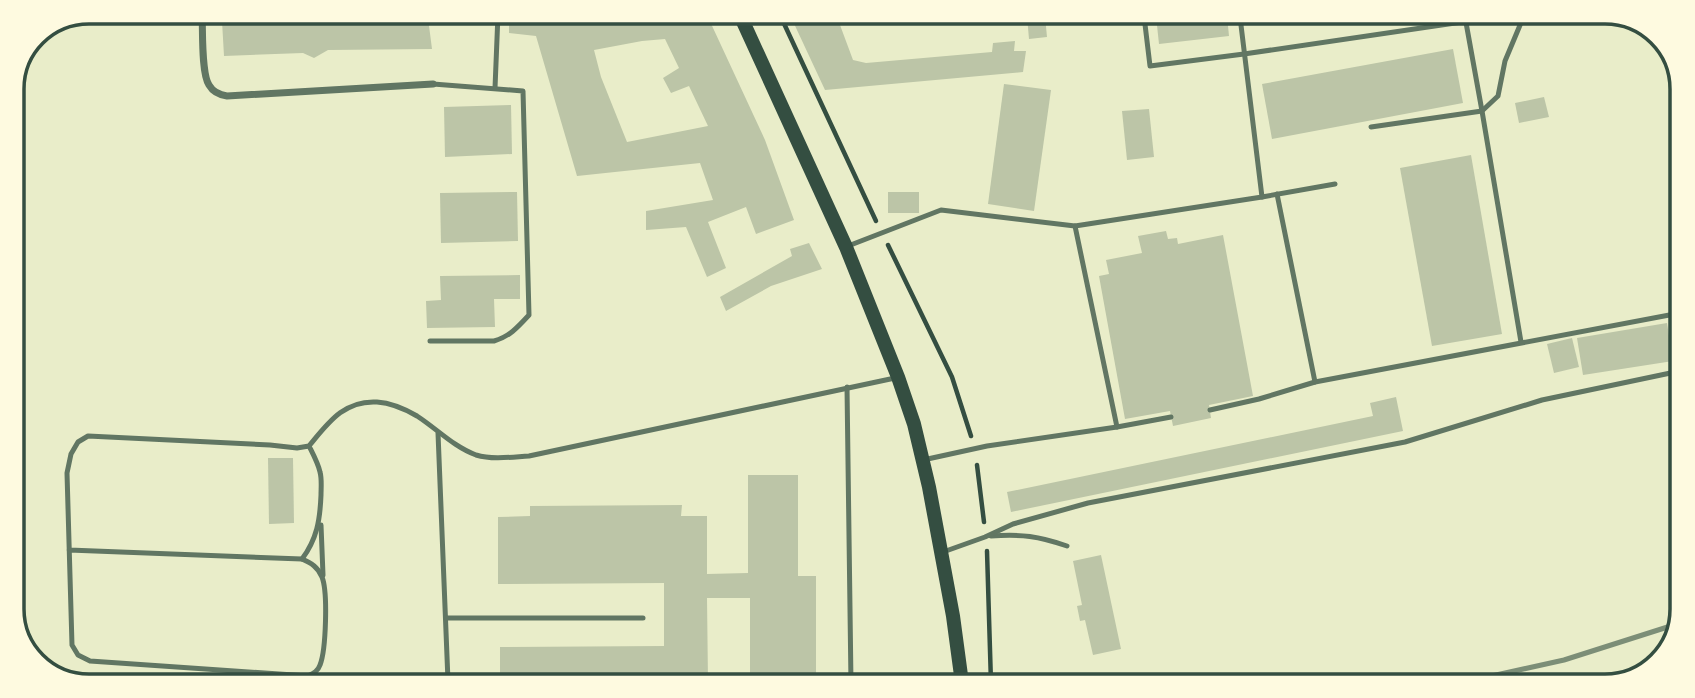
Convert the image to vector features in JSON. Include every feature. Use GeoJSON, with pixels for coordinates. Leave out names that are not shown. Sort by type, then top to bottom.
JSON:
{"type":"FeatureCollection","features":[{"type":"Feature","properties":{"kind":"main road"},"geometry":{"type":"LineString","coordinates":[[744,24],[846,247],[914,424],[942,553],[961,674]]}},
{"type":"Feature","properties":{"kind":"street"},"geometry":{"type":"LineString","coordinates":[[203,24],[205,77],[210,88],[220,95],[433,84]]}},
{"type":"Feature","properties":{"kind":"lane"},"geometry":{"type":"LineString","coordinates":[[495,88],[498,24]]}},
{"type":"Feature","properties":{"kind":"lane"},"geometry":{"type":"LineString","coordinates":[[1145,24],[1150,66],[1439,24]]}},
{"type":"Feature","properties":{"kind":"lane"},"geometry":{"type":"LineString","coordinates":[[1241,24],[1262,197]]}},
{"type":"Feature","properties":{"kind":"lane"},"geometry":{"type":"LineString","coordinates":[[1466,24],[1521,342]]}},
{"type":"Feature","properties":{"kind":"lane"},"geometry":{"type":"LineString","coordinates":[[1371,127],[1482,111],[1498,96],[1505,61],[1520,24]]}},
{"type":"Feature","properties":{"kind":"lane"},"geometry":{"type":"LineString","coordinates":[[430,341],[494,341],[514,331],[529,316],[523,91],[433,84]]}},
{"type":"Feature","properties":{"kind":"lane"},"geometry":{"type":"LineString","coordinates":[[846,247],[941,210],[1075,226],[1335,184]]}},
{"type":"Feature","properties":{"kind":"lane"},"geometry":{"type":"LineString","coordinates":[[1277,194],[1315,382]]}},
{"type":"Feature","properties":{"kind":"lane"},"geometry":{"type":"LineString","coordinates":[[1075,226],[1117,427]]}},
{"type":"Feature","properties":{"kind":"lane"},"geometry":{"type":"LineString","coordinates":[[1210,410],[1315,382],[1670,315]]}},
{"type":"Feature","properties":{"kind":"lane"},"geometry":{"type":"LineString","coordinates":[[942,553],[1013,524],[1088,503],[1405,442],[1542,400],[1670,373]]}},
{"type":"Feature","properties":{"kind":"lane"},"geometry":{"type":"LineString","coordinates":[[279,674],[90,661],[78,655],[72,645],[66,474],[71,454],[78,442],[88,436],[297,448],[309,446],[331,420],[352,405],[363,401],[392,404],[417,416],[460,447],[477,455],[493,458],[529,456],[898,377]]}},
{"type":"Feature","properties":{"kind":"lane"},"geometry":{"type":"LineString","coordinates":[[847,387],[851,674]]}},
{"type":"Feature","properties":{"kind":"lane"},"geometry":{"type":"LineString","coordinates":[[923,460],[1050,435],[1171,417]]}},
{"type":"Feature","properties":{"kind":"lane"},"geometry":{"type":"LineString","coordinates":[[438,432],[448,674]]}},
{"type":"Feature","properties":{"kind":"lane"},"geometry":{"type":"LineString","coordinates":[[309,446],[321,474],[325,598],[325,636],[319,668],[314,673]]}},
{"type":"Feature","properties":{"kind":"lane"},"geometry":{"type":"LineString","coordinates":[[302,559],[318,531],[321,508]]}},
{"type":"Feature","properties":{"kind":"lane"},"geometry":{"type":"LineString","coordinates":[[985,537],[1030,536],[1067,546]]}},
{"type":"Feature","properties":{"kind":"lane"},"geometry":{"type":"LineString","coordinates":[[69,550],[302,559],[314,565],[323,578]]}},
{"type":"Feature","properties":{"kind":"lane"},"geometry":{"type":"LineString","coordinates":[[446,618],[643,618]]}},
{"type":"Feature","properties":{"kind":"path"},"geometry":{"type":"LineString","coordinates":[[784,24],[952,377],[975,449],[988,565],[991,674]]}},
{"type":"Feature","properties":{"kind":"building"},"geometry":{"type":"Polygon","coordinates":[[[222,24],[429,24],[432,49],[328,50],[314,58],[303,53],[224,56],[222,24]]]}},
{"type":"Feature","properties":{"kind":"building"},"geometry":{"type":"Polygon","coordinates":[[[509,24],[711,24],[765,140],[794,220],[756,234],[746,207],[708,222],[726,268],[707,277],[686,227],[646,230],[646,211],[713,200],[700,163],[577,176],[536,36],[509,33],[509,24]],[[665,39],[594,50],[601,77],[627,142],[708,126],[689,86],[671,93],[663,78],[679,68],[665,39]]]}},
{"type":"Feature","properties":{"kind":"building"},"geometry":{"type":"Polygon","coordinates":[[[794,24],[859,24],[840,25],[853,60],[866,63],[992,52],[993,43],[1015,41],[1014,51],[1026,51],[1023,72],[825,90],[794,24]]]}},
{"type":"Feature","properties":{"kind":"building"},"geometry":{"type":"Polygon","coordinates":[[[1028,24],[1046,24],[1047,37],[1029,39],[1028,24]]]}},
{"type":"Feature","properties":{"kind":"building"},"geometry":{"type":"Polygon","coordinates":[[[1157,24],[1228,24],[1229,36],[1159,44],[1157,24]]]}},
{"type":"Feature","properties":{"kind":"building"},"geometry":{"type":"Polygon","coordinates":[[[1453,49],[1463,103],[1272,139],[1262,84],[1453,49]]]}},
{"type":"Feature","properties":{"kind":"building"},"geometry":{"type":"Polygon","coordinates":[[[1004,84],[1051,90],[1034,211],[988,204],[1004,84]]]}},
{"type":"Feature","properties":{"kind":"building"},"geometry":{"type":"Polygon","coordinates":[[[1544,97],[1549,117],[1519,123],[1515,103],[1544,97]]]}},
{"type":"Feature","properties":{"kind":"building"},"geometry":{"type":"Polygon","coordinates":[[[511,105],[512,154],[445,157],[444,107],[511,105]]]}},
{"type":"Feature","properties":{"kind":"building"},"geometry":{"type":"Polygon","coordinates":[[[1149,109],[1154,157],[1127,160],[1122,111],[1149,109]]]}},
{"type":"Feature","properties":{"kind":"building"},"geometry":{"type":"Polygon","coordinates":[[[1471,155],[1502,334],[1432,346],[1400,168],[1471,155]]]}},
{"type":"Feature","properties":{"kind":"building"},"geometry":{"type":"Polygon","coordinates":[[[517,192],[518,241],[441,243],[440,193],[517,192]]]}},
{"type":"Feature","properties":{"kind":"building"},"geometry":{"type":"Polygon","coordinates":[[[888,192],[919,192],[919,213],[888,213],[888,192]]]}},
{"type":"Feature","properties":{"kind":"building"},"geometry":{"type":"Polygon","coordinates":[[[1166,231],[1168,239],[1177,238],[1178,244],[1223,235],[1253,396],[1209,405],[1211,418],[1173,426],[1170,411],[1125,419],[1099,276],[1109,274],[1106,260],[1142,253],[1138,236],[1166,231]]]}},
{"type":"Feature","properties":{"kind":"building"},"geometry":{"type":"Polygon","coordinates":[[[809,243],[822,269],[771,286],[726,311],[720,297],[792,256],[790,249],[809,243]]]}},
{"type":"Feature","properties":{"kind":"building"},"geometry":{"type":"Polygon","coordinates":[[[520,275],[520,299],[494,299],[495,327],[427,328],[426,301],[441,300],[440,276],[520,275]]]}},
{"type":"Feature","properties":{"kind":"building"},"geometry":{"type":"Polygon","coordinates":[[[1667,323],[1670,361],[1583,375],[1577,338],[1667,323]]]}},
{"type":"Feature","properties":{"kind":"building"},"geometry":{"type":"Polygon","coordinates":[[[1572,338],[1579,367],[1554,373],[1547,344],[1572,338]]]}},
{"type":"Feature","properties":{"kind":"building"},"geometry":{"type":"Polygon","coordinates":[[[1396,397],[1403,431],[1011,512],[1007,492],[1373,416],[1370,403],[1396,397]]]}},
{"type":"Feature","properties":{"kind":"building"},"geometry":{"type":"Polygon","coordinates":[[[268,458],[293,458],[294,523],[269,524],[268,458]]]}},
{"type":"Feature","properties":{"kind":"building"},"geometry":{"type":"Polygon","coordinates":[[[748,475],[798,475],[798,576],[816,576],[816,674],[750,674],[750,598],[707,598],[708,674],[500,674],[500,647],[664,646],[664,583],[498,584],[498,517],[530,516],[530,506],[682,505],[681,516],[707,516],[707,574],[748,573],[748,475]]]}},
{"type":"Feature","properties":{"kind":"building"},"geometry":{"type":"Polygon","coordinates":[[[1101,555],[1121,649],[1093,655],[1085,620],[1080,621],[1077,606],[1082,605],[1073,561],[1101,555]]]}},
{"type":"Feature","properties":{"kind":"railway"},"geometry":{"type":"LineString","coordinates":[[1501,674],[1564,660],[1667,627]]}}]}
